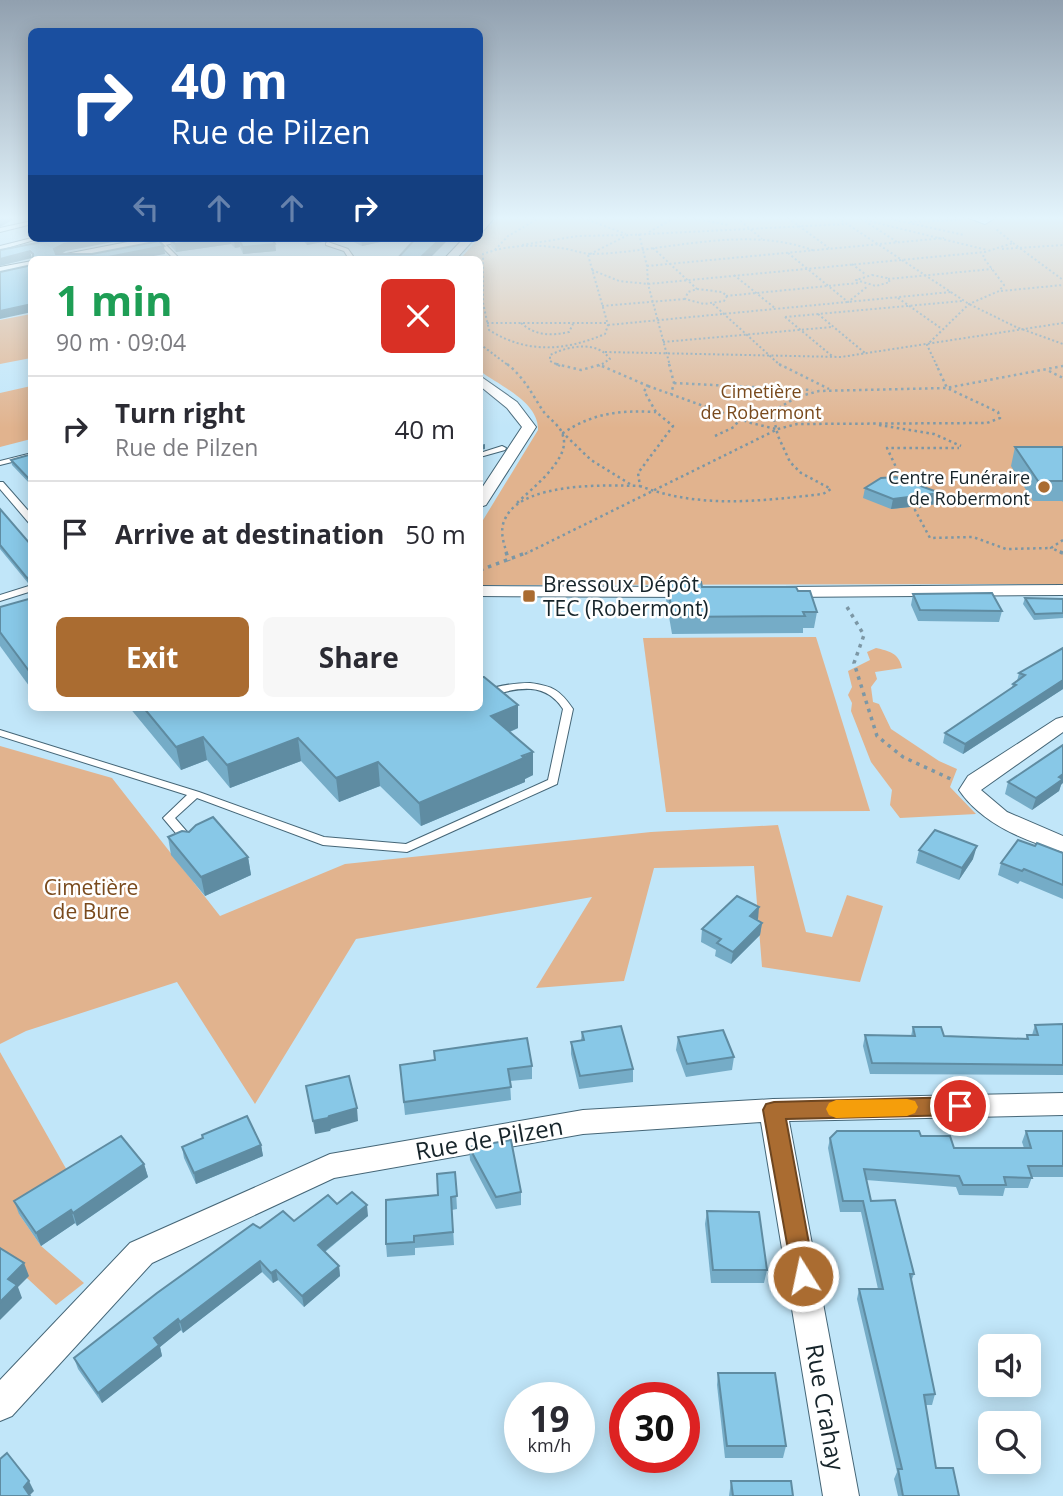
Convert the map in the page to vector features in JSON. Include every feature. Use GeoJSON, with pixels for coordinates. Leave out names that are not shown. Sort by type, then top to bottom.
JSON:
{"type":"FeatureCollection","features":[{"type":"Feature","properties":{"kind":"street"},"geometry":{"type":"LineString","coordinates":[[483,382],[512,405],[529,427],[483,497]]}},
{"type":"Feature","properties":{"kind":"street"},"geometry":{"type":"LineString","coordinates":[[766,592],[1063,590]]}},
{"type":"Feature","properties":{"kind":"street"},"geometry":{"type":"LineString","coordinates":[[483,591],[712,592]]}},
{"type":"Feature","properties":{"kind":"street"},"geometry":{"type":"LineString","coordinates":[[1063,723],[976,780],[973,796],[1022,828],[1063,844]]}},
{"type":"Feature","properties":{"kind":"street","name":"Rue de Pilzen"},"geometry":{"type":"LineString","coordinates":[[0,1404],[141,1253],[330,1166],[583,1122],[774,1110],[1063,1104]]}},
{"type":"Feature","properties":{"kind":"street","name":"Rue Crahay"},"geometry":{"type":"LineString","coordinates":[[774,1110],[841,1496]]}},
{"type":"Feature","properties":{"kind":"lane"},"geometry":{"type":"LineString","coordinates":[[483,454],[502,448]]}},
{"type":"Feature","properties":{"kind":"lane"},"geometry":{"type":"LineString","coordinates":[[0,463],[28,456]]}},
{"type":"Feature","properties":{"kind":"lane"},"geometry":{"type":"LineString","coordinates":[[0,484],[28,516]]}},
{"type":"Feature","properties":{"kind":"lane"},"geometry":{"type":"LineString","coordinates":[[1,597],[28,589]]}},
{"type":"Feature","properties":{"kind":"lane"},"geometry":{"type":"LineString","coordinates":[[0,733],[195,794],[323,841],[407,848],[553,782],[568,709],[557,694],[530,686],[504,686],[483,694]]}},
{"type":"Feature","properties":{"kind":"lane"},"geometry":{"type":"LineString","coordinates":[[191,844],[169,818],[195,794]]}},
{"type":"Feature","properties":{"kind":"path"},"geometry":{"type":"LineString","coordinates":[[597,288],[607,324],[605,334],[587,343],[564,348],[550,355],[550,361],[561,368],[583,370],[602,366],[610,359],[606,352]]}},
{"type":"Feature","properties":{"kind":"path"},"geometry":{"type":"LineString","coordinates":[[649,288],[674,383],[671,394]]}},
{"type":"Feature","properties":{"kind":"path"},"geometry":{"type":"LineString","coordinates":[[749,288],[776,309]]}},
{"type":"Feature","properties":{"kind":"path"},"geometry":{"type":"LineString","coordinates":[[685,299],[688,292],[698,289],[722,292],[726,296],[802,288]]}},
{"type":"Feature","properties":{"kind":"path"},"geometry":{"type":"LineString","coordinates":[[830,288],[848,302]]}},
{"type":"Feature","properties":{"kind":"path"},"geometry":{"type":"LineString","coordinates":[[848,302],[866,288]]}},
{"type":"Feature","properties":{"kind":"path"},"geometry":{"type":"LineString","coordinates":[[944,288],[969,304],[1016,327],[1063,344]]}},
{"type":"Feature","properties":{"kind":"path"},"geometry":{"type":"LineString","coordinates":[[999,291],[1002,288]]}},
{"type":"Feature","properties":{"kind":"path"},"geometry":{"type":"LineString","coordinates":[[927,345],[969,304],[999,291],[1033,288]]}},
{"type":"Feature","properties":{"kind":"path"},"geometry":{"type":"LineString","coordinates":[[483,291],[489,330],[513,344],[539,349],[589,347],[606,352],[832,357],[927,345],[1016,327],[1063,323]]}},
{"type":"Feature","properties":{"kind":"path"},"geometry":{"type":"LineString","coordinates":[[486,323],[607,324],[658,321],[951,292]]}},
{"type":"Feature","properties":{"kind":"path"},"geometry":{"type":"LineString","coordinates":[[602,306],[685,299],[713,304],[724,301],[726,296]]}},
{"type":"Feature","properties":{"kind":"path"},"geometry":{"type":"LineString","coordinates":[[896,297],[942,328]]}},
{"type":"Feature","properties":{"kind":"path"},"geometry":{"type":"LineString","coordinates":[[832,357],[785,317],[964,301]]}},
{"type":"Feature","properties":{"kind":"path"},"geometry":{"type":"LineString","coordinates":[[713,304],[788,371],[829,389]]}},
{"type":"Feature","properties":{"kind":"path"},"geometry":{"type":"LineString","coordinates":[[818,314],[865,353]]}},
{"type":"Feature","properties":{"kind":"path"},"geometry":{"type":"LineString","coordinates":[[521,323],[537,334],[549,335],[569,332],[574,323]]}},
{"type":"Feature","properties":{"kind":"path"},"geometry":{"type":"LineString","coordinates":[[663,342],[832,327]]}},
{"type":"Feature","properties":{"kind":"path"},"geometry":{"type":"LineString","coordinates":[[483,569],[509,561],[778,429],[797,424],[987,423],[1000,418],[998,412],[947,388],[927,345]]}},
{"type":"Feature","properties":{"kind":"path"},"geometry":{"type":"LineString","coordinates":[[602,366],[648,386],[740,419],[778,429]]}},
{"type":"Feature","properties":{"kind":"path"},"geometry":{"type":"LineString","coordinates":[[674,383],[866,391],[947,388],[1063,366]]}},
{"type":"Feature","properties":{"kind":"path"},"geometry":{"type":"LineString","coordinates":[[1047,370],[1063,378]]}},
{"type":"Feature","properties":{"kind":"path"},"geometry":{"type":"LineString","coordinates":[[640,486],[638,473],[673,426],[656,412],[644,391],[648,386]]}},
{"type":"Feature","properties":{"kind":"path"},"geometry":{"type":"LineString","coordinates":[[509,561],[501,544],[501,526],[516,504],[537,494],[575,486],[640,486],[681,499],[713,503],[823,494],[831,489],[801,473],[787,459],[772,412],[789,399],[817,390]]}},
{"type":"Feature","properties":{"kind":"path"},"geometry":{"type":"LineString","coordinates":[[634,486],[591,460],[563,433],[595,414],[615,411],[656,412]]}},
{"type":"Feature","properties":{"kind":"path"},"geometry":{"type":"LineString","coordinates":[[715,436],[734,427],[740,419]]}},
{"type":"Feature","properties":{"kind":"path"},"geometry":{"type":"LineString","coordinates":[[867,424],[934,433],[960,447],[887,448],[905,484]]}},
{"type":"Feature","properties":{"kind":"path"},"geometry":{"type":"LineString","coordinates":[[937,496],[976,496]]}},
{"type":"Feature","properties":{"kind":"path"},"geometry":{"type":"LineString","coordinates":[[925,503],[915,510],[930,538],[973,537],[1006,549],[1051,548],[1063,553]]}},
{"type":"Feature","properties":{"kind":"path"},"geometry":{"type":"LineString","coordinates":[[1051,548],[1063,540]]}},
{"type":"Feature","properties":{"kind":"path"},"geometry":{"type":"LineString","coordinates":[[840,592],[864,635],[854,663],[877,736],[903,757],[938,771],[973,796]]}},
{"type":"Feature","properties":{"kind":"green space","name":"Cimetière de Robermont"},"geometry":{"type":"Polygon","coordinates":[[[483,288],[1063,288],[1063,584],[483,585],[483,520],[538,430],[532,411],[483,373],[483,288]]]}},
{"type":"Feature","properties":{"kind":"green space"},"geometry":{"type":"Polygon","coordinates":[[[28,315],[28,359],[0,364],[0,320],[28,315]]]}},
{"type":"Feature","properties":{"kind":"green space"},"geometry":{"type":"Polygon","coordinates":[[[28,387],[28,440],[0,447],[0,393],[28,387]]]}},
{"type":"Feature","properties":{"kind":"green space"},"geometry":{"type":"Polygon","coordinates":[[[816,637],[870,811],[666,812],[643,638],[816,637]]]}},
{"type":"Feature","properties":{"kind":"green space"},"geometry":{"type":"Polygon","coordinates":[[[876,648],[896,656],[902,668],[875,672],[877,679],[871,687],[873,702],[879,704],[891,729],[939,761],[957,769],[950,787],[976,814],[900,818],[890,805],[892,790],[871,762],[851,711],[852,703],[848,695],[852,687],[848,671],[870,660],[867,652],[876,648]]]}},
{"type":"Feature","properties":{"kind":"green space","name":"Cimetière de Bure"},"geometry":{"type":"Polygon","coordinates":[[[0,746],[112,778],[220,916],[345,864],[651,832],[778,825],[806,932],[832,937],[847,895],[883,906],[860,982],[762,967],[754,866],[654,868],[624,981],[536,988],[592,897],[356,939],[255,1104],[177,982],[26,1031],[0,1044],[0,746]]]}},
{"type":"Feature","properties":{"kind":"green space"},"geometry":{"type":"Polygon","coordinates":[[[0,1052],[73,1181],[19,1214],[41,1246],[84,1283],[56,1305],[0,1253],[0,1052]]]}},
{"type":"Feature","properties":{"kind":"building"},"geometry":{"type":"Polygon","coordinates":[[[0,288],[28,288],[28,305],[0,311],[0,288]]]}},
{"type":"Feature","properties":{"kind":"building"},"geometry":{"type":"Polygon","coordinates":[[[1015,447],[1063,447],[1063,481],[1038,481],[1015,447]]]}},
{"type":"Feature","properties":{"kind":"building"},"geometry":{"type":"Polygon","coordinates":[[[28,455],[28,478],[11,460],[28,455]]]}},
{"type":"Feature","properties":{"kind":"building"},"geometry":{"type":"Polygon","coordinates":[[[896,477],[940,493],[893,499],[865,488],[881,478],[896,477]]]}},
{"type":"Feature","properties":{"kind":"building"},"geometry":{"type":"Polygon","coordinates":[[[0,509],[28,541],[28,578],[27,578],[0,545],[0,509]]]}},
{"type":"Feature","properties":{"kind":"building"},"geometry":{"type":"Polygon","coordinates":[[[701,582],[702,587],[796,587],[798,591],[810,591],[817,612],[803,612],[805,616],[673,617],[667,583],[701,582]]]}},
{"type":"Feature","properties":{"kind":"building"},"geometry":{"type":"Polygon","coordinates":[[[992,593],[1002,611],[920,610],[913,594],[992,593]]]}},
{"type":"Feature","properties":{"kind":"building"},"geometry":{"type":"Polygon","coordinates":[[[1025,598],[1063,599],[1063,613],[1035,614],[1025,598]]]}},
{"type":"Feature","properties":{"kind":"building"},"geometry":{"type":"Polygon","coordinates":[[[28,599],[28,670],[0,632],[0,607],[28,599]]]}},
{"type":"Feature","properties":{"kind":"building"},"geometry":{"type":"Polygon","coordinates":[[[1063,648],[1063,680],[965,744],[945,733],[1016,685],[1013,684],[1025,675],[1019,673],[1063,648]]]}},
{"type":"Feature","properties":{"kind":"building"},"geometry":{"type":"Polygon","coordinates":[[[484,677],[518,705],[491,716],[533,752],[419,803],[378,762],[336,778],[298,738],[227,765],[203,737],[176,747],[146,711],[483,711],[484,677]]]}},
{"type":"Feature","properties":{"kind":"building"},"geometry":{"type":"Polygon","coordinates":[[[1063,745],[1063,774],[1059,777],[1063,779],[1036,798],[1008,782],[1063,745]]]}},
{"type":"Feature","properties":{"kind":"building"},"geometry":{"type":"Polygon","coordinates":[[[213,817],[248,857],[201,877],[168,837],[182,831],[189,832],[196,825],[213,817]]]}},
{"type":"Feature","properties":{"kind":"building"},"geometry":{"type":"Polygon","coordinates":[[[935,830],[977,846],[962,868],[919,850],[935,830]]]}},
{"type":"Feature","properties":{"kind":"building"},"geometry":{"type":"Polygon","coordinates":[[[1018,840],[1035,846],[1037,843],[1063,853],[1063,885],[1001,863],[1018,840]]]}},
{"type":"Feature","properties":{"kind":"building"},"geometry":{"type":"Polygon","coordinates":[[[737,896],[759,907],[750,916],[762,923],[733,952],[717,943],[721,939],[702,929],[737,896]]]}},
{"type":"Feature","properties":{"kind":"building"},"geometry":{"type":"Polygon","coordinates":[[[1063,1024],[1063,1065],[872,1063],[865,1035],[915,1036],[913,1027],[941,1027],[944,1036],[1028,1039],[1027,1035],[1038,1035],[1035,1025],[1063,1024]]]}},
{"type":"Feature","properties":{"kind":"building"},"geometry":{"type":"Polygon","coordinates":[[[621,1026],[633,1069],[580,1076],[571,1042],[584,1040],[582,1032],[621,1026]]]}},
{"type":"Feature","properties":{"kind":"building"},"geometry":{"type":"Polygon","coordinates":[[[723,1030],[734,1057],[687,1064],[678,1037],[723,1030]]]}},
{"type":"Feature","properties":{"kind":"building"},"geometry":{"type":"Polygon","coordinates":[[[527,1038],[532,1066],[508,1069],[511,1087],[404,1102],[400,1065],[435,1060],[434,1051],[527,1038]]]}},
{"type":"Feature","properties":{"kind":"building"},"geometry":{"type":"Polygon","coordinates":[[[349,1076],[357,1108],[313,1121],[306,1086],[349,1076]]]}},
{"type":"Feature","properties":{"kind":"building"},"geometry":{"type":"Polygon","coordinates":[[[247,1116],[261,1145],[194,1173],[182,1147],[203,1138],[202,1135],[247,1116]]]}},
{"type":"Feature","properties":{"kind":"building"},"geometry":{"type":"Polygon","coordinates":[[[837,1131],[919,1131],[921,1136],[950,1136],[954,1148],[1031,1148],[1026,1131],[1063,1131],[1063,1166],[1028,1166],[1032,1178],[1004,1177],[1006,1185],[963,1185],[959,1176],[864,1169],[871,1201],[895,1200],[914,1274],[910,1274],[935,1394],[924,1395],[936,1468],[953,1468],[959,1496],[903,1496],[898,1469],[902,1469],[859,1289],[883,1289],[863,1201],[843,1201],[830,1138],[837,1131]]]}},
{"type":"Feature","properties":{"kind":"building"},"geometry":{"type":"Polygon","coordinates":[[[121,1136],[144,1164],[73,1213],[71,1210],[36,1233],[14,1201],[121,1136]]]}},
{"type":"Feature","properties":{"kind":"building"},"geometry":{"type":"Polygon","coordinates":[[[511,1140],[521,1192],[496,1197],[469,1147],[511,1140]]]}},
{"type":"Feature","properties":{"kind":"building"},"geometry":{"type":"Polygon","coordinates":[[[455,1172],[457,1196],[451,1197],[453,1232],[414,1236],[414,1242],[386,1244],[386,1200],[438,1195],[437,1174],[455,1172]]]}},
{"type":"Feature","properties":{"kind":"building"},"geometry":{"type":"Polygon","coordinates":[[[352,1192],[367,1205],[318,1245],[339,1266],[302,1296],[276,1270],[271,1273],[260,1261],[180,1322],[178,1319],[154,1338],[159,1345],[98,1393],[74,1358],[157,1293],[253,1224],[260,1228],[283,1211],[294,1221],[328,1195],[337,1204],[352,1192]]]}},
{"type":"Feature","properties":{"kind":"building"},"geometry":{"type":"Polygon","coordinates":[[[707,1211],[759,1212],[767,1270],[713,1270],[707,1211]]]}},
{"type":"Feature","properties":{"kind":"building"},"geometry":{"type":"Polygon","coordinates":[[[0,1248],[24,1263],[8,1279],[17,1285],[0,1302],[0,1248]]]}},
{"type":"Feature","properties":{"kind":"building"},"geometry":{"type":"Polygon","coordinates":[[[718,1373],[775,1373],[786,1446],[727,1446],[718,1373]]]}},
{"type":"Feature","properties":{"kind":"building"},"geometry":{"type":"Polygon","coordinates":[[[7,1453],[29,1481],[24,1487],[30,1496],[0,1496],[0,1459],[7,1453]]]}},
{"type":"Feature","properties":{"kind":"building"},"geometry":{"type":"Polygon","coordinates":[[[731,1481],[791,1481],[793,1496],[733,1496],[731,1481]]]}},
{"type":"Feature","properties":{"kind":"slow traffic"},"geometry":{"type":"LineString","coordinates":[[836,1109],[907,1107]]}},
{"type":"Feature","properties":{"kind":"place","name":"Centre Funéraire de Robermont"},"geometry":{"type":"Point","coordinates":[1044,487]}},
{"type":"Feature","properties":{"kind":"place","name":"Bressoux Dépôt TEC (Robermont)"},"geometry":{"type":"Point","coordinates":[529,596]}},
{"type":"Feature","properties":{"kind":"route"},"geometry":{"type":"LineString","coordinates":[[803,1276],[774,1110],[960,1106]]}}]}
